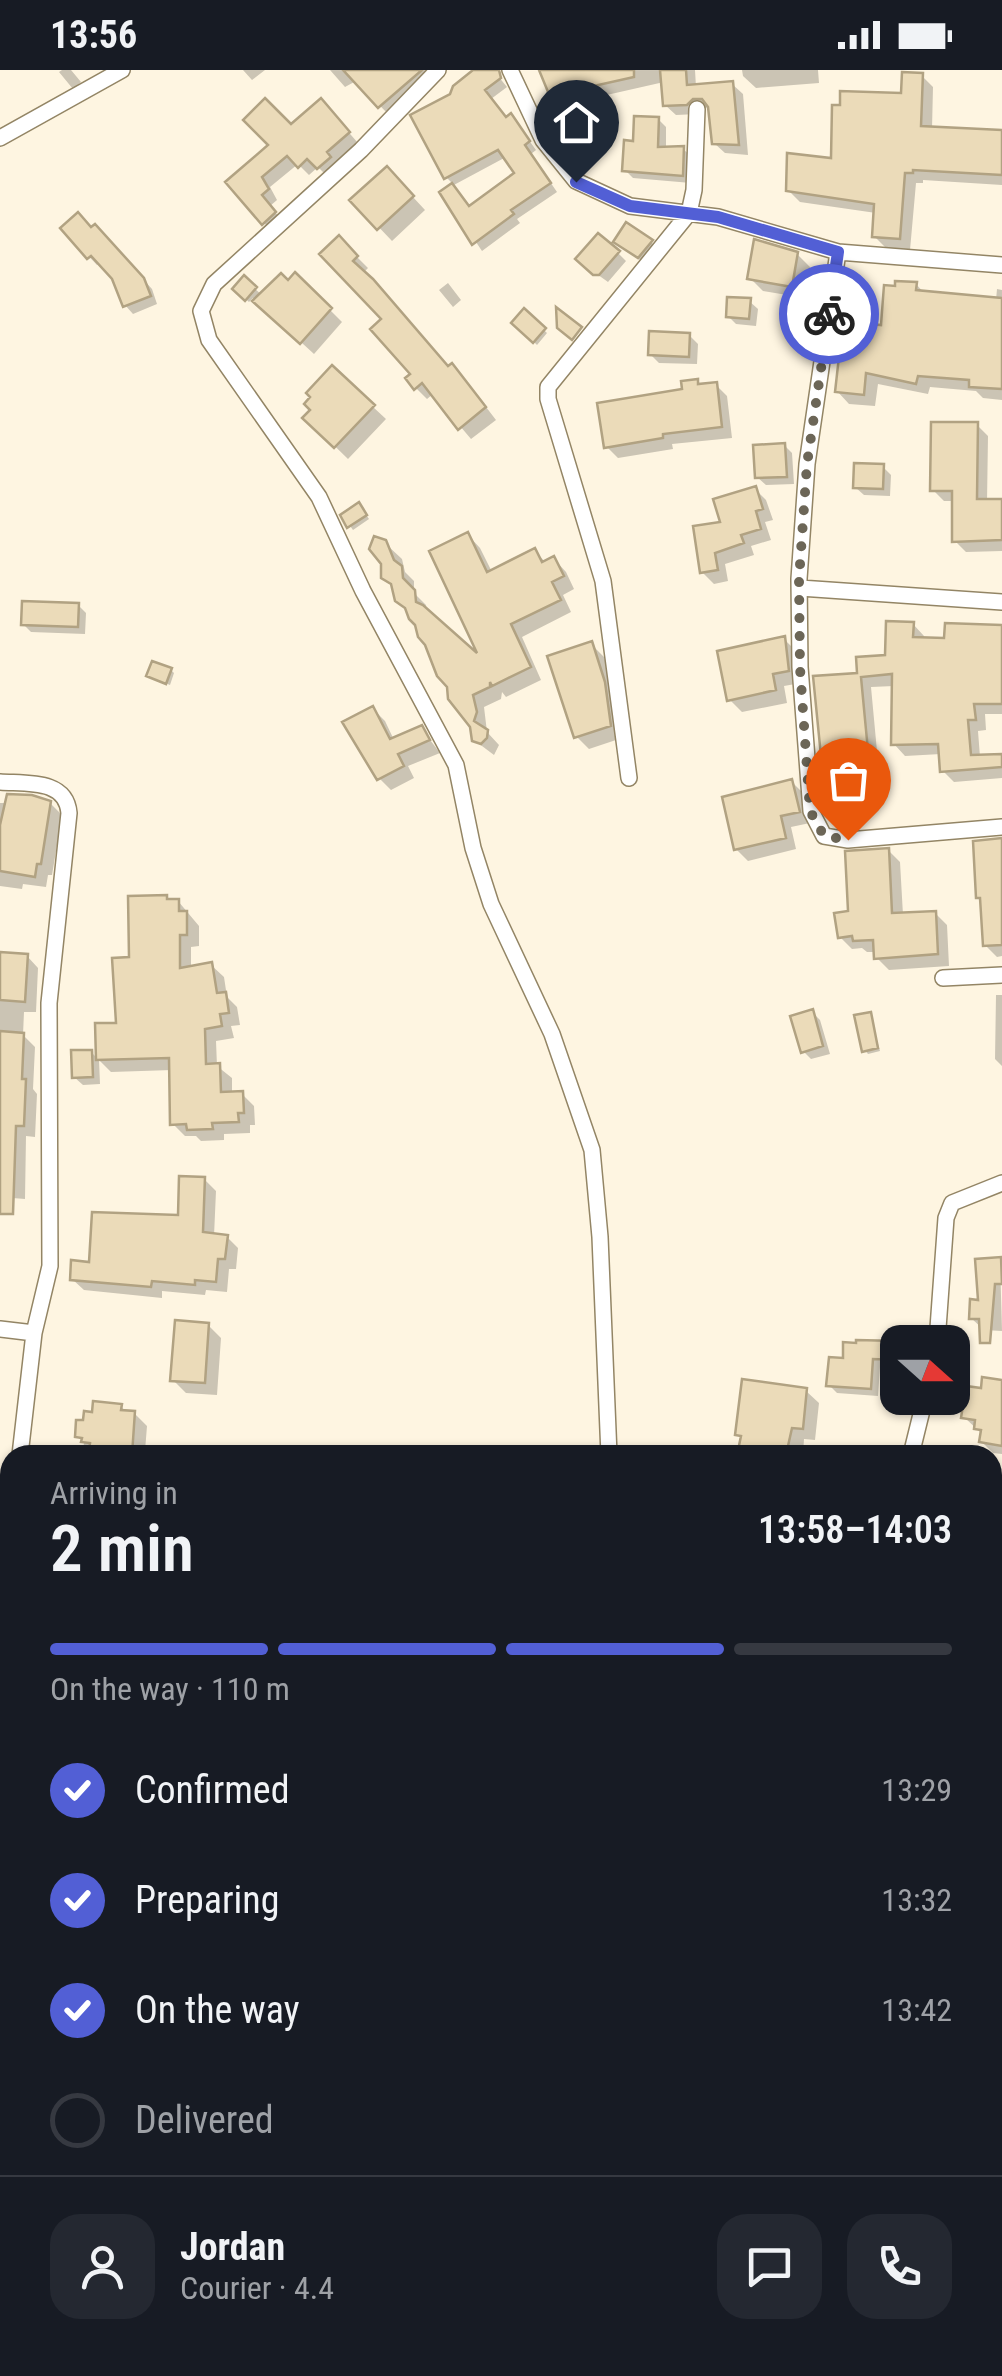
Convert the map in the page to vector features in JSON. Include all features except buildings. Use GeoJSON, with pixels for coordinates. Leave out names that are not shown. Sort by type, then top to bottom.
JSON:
{"type":"FeatureCollection","features":[{"type":"Feature","properties":{"kind":"street"},"geometry":{"type":"LineString","coordinates":[[0,138],[122,70]]}},
{"type":"Feature","properties":{"kind":"street"},"geometry":{"type":"LineString","coordinates":[[438,70],[361,150],[214,284],[201,311],[209,340],[319,497],[363,590],[456,765],[473,848],[491,904],[552,1034],[592,1150],[610,1445]]}},
{"type":"Feature","properties":{"kind":"street"},"geometry":{"type":"LineString","coordinates":[[510,70],[544,140],[576,182],[630,206],[718,217],[838,252],[1002,265]]}},
{"type":"Feature","properties":{"kind":"street"},"geometry":{"type":"LineString","coordinates":[[629,778],[603,581],[548,400],[548,387],[689,213],[694,190],[697,108]]}},
{"type":"Feature","properties":{"kind":"street"},"geometry":{"type":"LineString","coordinates":[[838,252],[807,464],[800,588],[800,668],[810,811],[824,836],[848,840],[1002,827]]}},
{"type":"Feature","properties":{"kind":"street"},"geometry":{"type":"LineString","coordinates":[[800,588],[1002,602]]}},
{"type":"Feature","properties":{"kind":"street"},"geometry":{"type":"LineString","coordinates":[[0,782],[47,786],[62,792],[70,812],[50,1003],[50,1266],[34,1333],[21,1445]]}},
{"type":"Feature","properties":{"kind":"street"},"geometry":{"type":"LineString","coordinates":[[943,978],[1002,975]]}},
{"type":"Feature","properties":{"kind":"street"},"geometry":{"type":"LineString","coordinates":[[938,1325],[946,1218],[952,1204],[1002,1183]]}},
{"type":"Feature","properties":{"kind":"street"},"geometry":{"type":"LineString","coordinates":[[0,1329],[34,1333]]}},
{"type":"Feature","properties":{"kind":"street"},"geometry":{"type":"LineString","coordinates":[[913,1445],[921,1415]]}},
{"type":"Feature","properties":{"kind":"way so far"},"geometry":{"type":"LineString","coordinates":[[829,314],[807,464],[799,579],[800,668],[810,811],[824,836],[848,840]]}},
{"type":"Feature","properties":{"kind":"route"},"geometry":{"type":"LineString","coordinates":[[576,182],[630,206],[718,217],[838,252],[829,314]]}}]}
